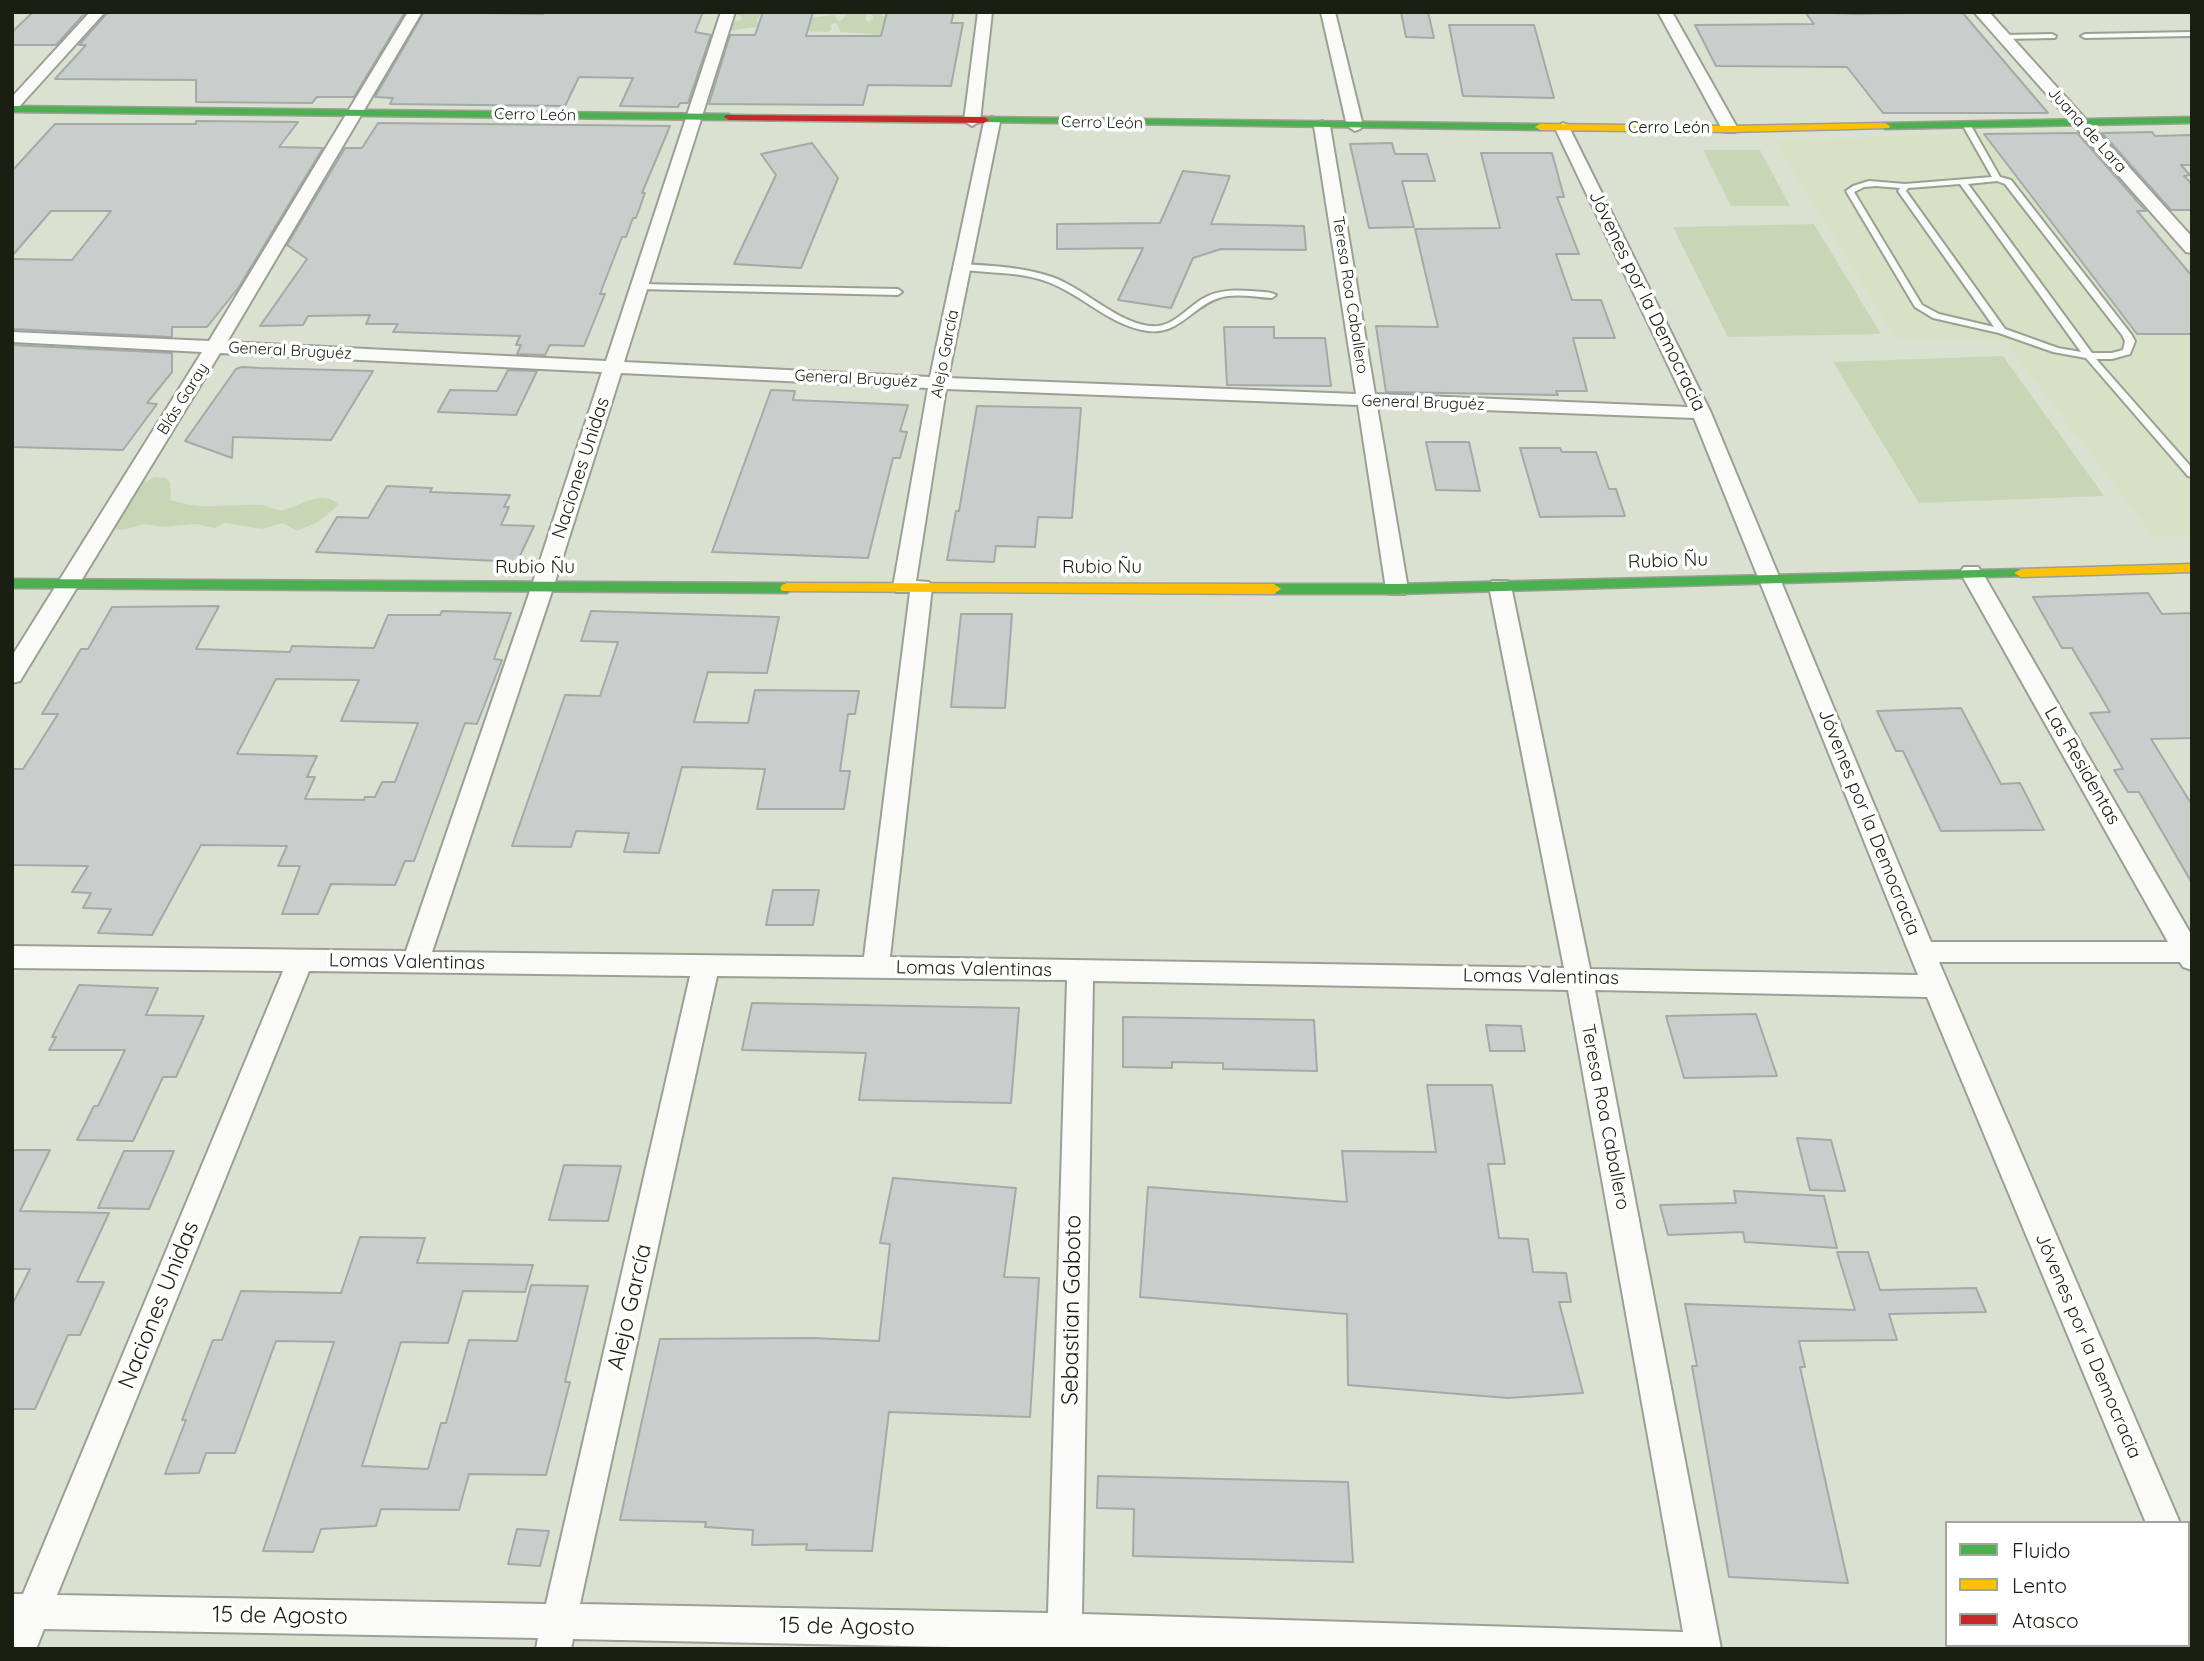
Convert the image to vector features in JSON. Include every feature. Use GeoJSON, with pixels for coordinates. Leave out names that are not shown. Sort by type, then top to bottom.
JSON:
{"type":"FeatureCollection","features":[{"type":"Feature","properties":{"kind":"street"},"geometry":{"type":"LineString","coordinates":[[12,108],[98,12]]}},
{"type":"Feature","properties":{"kind":"street","name":"Blás Garay"},"geometry":{"type":"LineString","coordinates":[[12,675],[215,348],[415,12]]}},
{"type":"Feature","properties":{"kind":"street","name":"Naciones Unidas"},"geometry":{"type":"LineString","coordinates":[[415,962],[542,588],[728,12]]}},
{"type":"Feature","properties":{"kind":"street"},"geometry":{"type":"LineString","coordinates":[[972,121],[985,12]]}},
{"type":"Feature","properties":{"kind":"street"},"geometry":{"type":"LineString","coordinates":[[1328,12],[1354,126]]}},
{"type":"Feature","properties":{"kind":"street"},"geometry":{"type":"LineString","coordinates":[[1665,12],[1730,129]]}},
{"type":"Feature","properties":{"kind":"street","name":"Juana de Lara"},"geometry":{"type":"LineString","coordinates":[[1981,12],[2192,248]]}},
{"type":"Feature","properties":{"kind":"street","name":"Cerro León"},"geometry":{"type":"LineString","coordinates":[[12,108],[1730,129],[2192,120]]}},
{"type":"Feature","properties":{"kind":"street","name":"Alejo García"},"geometry":{"type":"LineString","coordinates":[[876,968],[912,587],[938,383],[992,122]]}},
{"type":"Feature","properties":{"kind":"street","name":"Teresa Roa Caballero"},"geometry":{"type":"LineString","coordinates":[[1322,126],[1397,589]]}},
{"type":"Feature","properties":{"kind":"street","name":"Jóvenes por la Democracia"},"geometry":{"type":"LineString","coordinates":[[1563,128],[1701,413],[1936,986],[2162,1521]]}},
{"type":"Feature","properties":{"kind":"street","name":"General Bruguéz"},"geometry":{"type":"LineString","coordinates":[[12,337],[938,383],[1701,413]]}},
{"type":"Feature","properties":{"kind":"street","name":"Rubio Ñu"},"geometry":{"type":"LineString","coordinates":[[12,583],[542,588],[1397,589],[2192,568]]}},
{"type":"Feature","properties":{"kind":"street","name":"Las Residentas"},"geometry":{"type":"LineString","coordinates":[[1971,572],[2190,954]]}},
{"type":"Feature","properties":{"kind":"street","name":"Teresa Roa Caballero"},"geometry":{"type":"LineString","coordinates":[[1500,586],[1579,978],[1704,1649]]}},
{"type":"Feature","properties":{"kind":"street"},"geometry":{"type":"LineString","coordinates":[[1922,952],[2190,954]]}},
{"type":"Feature","properties":{"kind":"street","name":"Lomas Valentinas"},"geometry":{"type":"LineString","coordinates":[[12,957],[1080,970],[1936,986]]}},
{"type":"Feature","properties":{"kind":"street","name":"Naciones Unidas"},"geometry":{"type":"LineString","coordinates":[[18,1649],[23,1611],[300,961]]}},
{"type":"Feature","properties":{"kind":"street","name":"Alejo García"},"geometry":{"type":"LineString","coordinates":[[556,1635],[706,965]]}},
{"type":"Feature","properties":{"kind":"street","name":"Sebastian Gaboto"},"geometry":{"type":"LineString","coordinates":[[1064,1640],[1080,970]]}},
{"type":"Feature","properties":{"kind":"street","name":"15 de Agosto"},"geometry":{"type":"LineString","coordinates":[[23,1611],[556,1635],[1682,1649]]}},
{"type":"Feature","properties":{"kind":"lane"},"geometry":{"type":"LineString","coordinates":[[2085,36],[2192,34]]}},
{"type":"Feature","properties":{"kind":"lane"},"geometry":{"type":"LineString","coordinates":[[2004,37],[2052,36]]}},
{"type":"Feature","properties":{"kind":"lane"},"geometry":{"type":"LineString","coordinates":[[1966,124],[1997,179]]}},
{"type":"Feature","properties":{"kind":"lane"},"geometry":{"type":"LineString","coordinates":[[1997,179],[2007,182],[2130,341],[2127,352],[2112,356],[2089,356],[2056,350],[2002,331],[1936,316],[1919,307],[1850,191],[1856,186],[1890,183],[1905,186],[1963,183],[1997,179]]}},
{"type":"Feature","properties":{"kind":"lane"},"geometry":{"type":"LineString","coordinates":[[1963,183],[2089,356],[2192,474]]}},
{"type":"Feature","properties":{"kind":"lane"},"geometry":{"type":"LineString","coordinates":[[1905,186],[1902,191],[2002,331]]}},
{"type":"Feature","properties":{"kind":"lane"},"geometry":{"type":"LineString","coordinates":[[962,267],[1034,274],[1063,284],[1121,320],[1150,329],[1170,327],[1198,305],[1219,295],[1272,295]]}},
{"type":"Feature","properties":{"kind":"lane"},"geometry":{"type":"LineString","coordinates":[[640,287],[898,292]]}},
{"type":"Feature","properties":{"kind":"shaded area"},"geometry":{"type":"Polygon","coordinates":[[[731,12],[764,12],[756,20],[764,24],[834,15],[839,21],[846,12],[869,12],[865,19],[868,22],[873,19],[872,13],[880,13],[886,18],[882,35],[841,32],[836,23],[830,25],[832,29],[828,32],[762,30],[757,27],[727,31],[728,22],[741,20],[742,17],[731,12]]]}},
{"type":"Feature","properties":{"kind":"shaded area"},"geometry":{"type":"Polygon","coordinates":[[[2072,129],[2192,274],[2192,536],[2154,537],[2004,340],[1896,339],[1775,141],[2072,129]]]}},
{"type":"Feature","properties":{"kind":"shaded area"},"geometry":{"type":"Polygon","coordinates":[[[1703,150],[1760,150],[1790,206],[1731,206],[1703,150]]]}},
{"type":"Feature","properties":{"kind":"shaded area"},"geometry":{"type":"Polygon","coordinates":[[[1814,224],[1881,334],[1728,337],[1673,227],[1814,224]]]}},
{"type":"Feature","properties":{"kind":"shaded area"},"geometry":{"type":"Polygon","coordinates":[[[2003,356],[2104,496],[1919,503],[1833,362],[2003,356]]]}},
{"type":"Feature","properties":{"kind":"shaded area"},"geometry":{"type":"Polygon","coordinates":[[[155,477],[166,478],[170,482],[171,500],[194,505],[262,505],[283,510],[325,498],[339,505],[318,522],[297,531],[282,523],[262,529],[225,523],[215,528],[196,524],[164,527],[145,524],[123,530],[112,529],[126,490],[155,477]]]}},
{"type":"Feature","properties":{"kind":"building"},"geometry":{"type":"Polygon","coordinates":[[[33,12],[86,12],[56,45],[12,45],[12,32],[33,12]]]}},
{"type":"Feature","properties":{"kind":"building"},"geometry":{"type":"Polygon","coordinates":[[[108,12],[405,12],[354,97],[317,97],[312,103],[196,102],[196,80],[55,79],[86,45],[79,45],[108,12]]]}},
{"type":"Feature","properties":{"kind":"building"},"geometry":{"type":"Polygon","coordinates":[[[424,12],[703,12],[695,32],[711,35],[688,103],[680,103],[678,107],[620,106],[633,78],[579,77],[565,106],[390,104],[393,98],[375,97],[424,12]]]}},
{"type":"Feature","properties":{"kind":"building"},"geometry":{"type":"Polygon","coordinates":[[[763,12],[813,12],[806,36],[881,36],[887,12],[954,12],[951,23],[963,23],[951,86],[868,85],[863,105],[709,104],[730,35],[755,35],[763,12]]]}},
{"type":"Feature","properties":{"kind":"building"},"geometry":{"type":"Polygon","coordinates":[[[1401,12],[1428,12],[1434,38],[1406,37],[1401,12]]]}},
{"type":"Feature","properties":{"kind":"building"},"geometry":{"type":"Polygon","coordinates":[[[1805,12],[1962,12],[2048,113],[1883,113],[1847,67],[1716,66],[1695,25],[1814,24],[1805,12]]]}},
{"type":"Feature","properties":{"kind":"building"},"geometry":{"type":"Polygon","coordinates":[[[1449,25],[1534,25],[1554,98],[1463,96],[1449,25]]]}},
{"type":"Feature","properties":{"kind":"building"},"geometry":{"type":"Polygon","coordinates":[[[196,121],[298,122],[279,147],[323,148],[239,287],[207,327],[172,327],[172,337],[12,329],[12,259],[72,260],[111,211],[51,211],[12,256],[12,171],[55,124],[196,124],[196,121]]]}},
{"type":"Feature","properties":{"kind":"building"},"geometry":{"type":"Polygon","coordinates":[[[378,123],[670,126],[642,193],[645,193],[636,218],[633,218],[626,237],[622,237],[600,294],[605,294],[584,346],[550,345],[545,355],[517,354],[521,345],[516,345],[520,336],[393,332],[398,324],[366,324],[370,315],[308,316],[303,325],[260,326],[307,259],[287,245],[345,148],[362,148],[378,123]]]}},
{"type":"Feature","properties":{"kind":"building"},"geometry":{"type":"Polygon","coordinates":[[[2152,132],[2155,136],[2192,135],[2192,165],[2181,165],[2190,175],[2184,176],[2192,184],[2192,210],[2171,210],[2102,133],[2152,132]]]}},
{"type":"Feature","properties":{"kind":"building"},"geometry":{"type":"Polygon","coordinates":[[[2077,133],[2146,211],[2137,211],[2192,276],[2192,334],[2137,334],[1984,134],[2077,133]]]}},
{"type":"Feature","properties":{"kind":"building"},"geometry":{"type":"Polygon","coordinates":[[[812,143],[838,178],[801,268],[734,264],[776,175],[761,154],[812,143]]]}},
{"type":"Feature","properties":{"kind":"building"},"geometry":{"type":"Polygon","coordinates":[[[1392,143],[1395,154],[1427,154],[1435,181],[1402,181],[1414,227],[1369,228],[1350,144],[1392,143]]]}},
{"type":"Feature","properties":{"kind":"building"},"geometry":{"type":"Polygon","coordinates":[[[1481,153],[1552,153],[1564,197],[1557,197],[1579,254],[1556,254],[1572,300],[1601,300],[1615,338],[1573,338],[1587,391],[1556,391],[1558,395],[1386,392],[1376,326],[1438,327],[1415,229],[1500,228],[1481,153]]]}},
{"type":"Feature","properties":{"kind":"building"},"geometry":{"type":"Polygon","coordinates":[[[1183,171],[1230,176],[1211,224],[1304,226],[1306,250],[1221,249],[1193,258],[1171,308],[1118,300],[1143,248],[1057,249],[1057,224],[1160,223],[1183,171]]]}},
{"type":"Feature","properties":{"kind":"building"},"geometry":{"type":"Polygon","coordinates":[[[1224,327],[1274,327],[1274,338],[1325,338],[1331,386],[1227,385],[1224,327]]]}},
{"type":"Feature","properties":{"kind":"building"},"geometry":{"type":"Polygon","coordinates":[[[12,345],[172,353],[172,372],[147,403],[157,404],[123,450],[12,447],[12,345]]]}},
{"type":"Feature","properties":{"kind":"building"},"geometry":{"type":"Polygon","coordinates":[[[236,369],[373,371],[331,440],[233,437],[232,458],[185,441],[236,369]]]}},
{"type":"Feature","properties":{"kind":"building"},"geometry":{"type":"Polygon","coordinates":[[[508,370],[537,371],[516,415],[438,412],[450,390],[497,391],[508,370]]]}},
{"type":"Feature","properties":{"kind":"building"},"geometry":{"type":"Polygon","coordinates":[[[771,390],[795,391],[793,400],[908,405],[900,431],[907,432],[900,458],[893,458],[868,558],[712,552],[771,390]]]}},
{"type":"Feature","properties":{"kind":"building"},"geometry":{"type":"Polygon","coordinates":[[[977,406],[1081,408],[1072,518],[1038,517],[1035,547],[996,546],[994,562],[947,560],[956,511],[959,511],[977,406]]]}},
{"type":"Feature","properties":{"kind":"building"},"geometry":{"type":"Polygon","coordinates":[[[1426,442],[1469,442],[1480,491],[1436,490],[1426,442]]]}},
{"type":"Feature","properties":{"kind":"building"},"geometry":{"type":"Polygon","coordinates":[[[1520,448],[1560,448],[1562,452],[1596,452],[1609,489],[1616,489],[1625,516],[1540,517],[1520,448]]]}},
{"type":"Feature","properties":{"kind":"building"},"geometry":{"type":"Polygon","coordinates":[[[387,486],[432,488],[430,492],[510,495],[504,507],[509,507],[501,525],[534,526],[517,562],[316,552],[337,517],[368,518],[387,486]]]}},
{"type":"Feature","properties":{"kind":"building"},"geometry":{"type":"Polygon","coordinates":[[[2148,593],[2162,614],[2192,613],[2192,738],[2151,739],[2192,805],[2192,883],[2139,792],[2128,792],[2114,770],[2123,769],[2090,713],[2110,712],[2072,648],[2062,648],[2033,597],[2148,593]]]}},
{"type":"Feature","properties":{"kind":"building"},"geometry":{"type":"Polygon","coordinates":[[[219,606],[196,649],[290,652],[292,646],[374,648],[388,615],[440,615],[442,611],[511,613],[494,659],[502,660],[477,724],[465,723],[414,861],[405,861],[395,885],[331,884],[318,914],[282,914],[300,866],[278,866],[287,846],[201,845],[152,935],[98,933],[111,909],[83,908],[91,893],[72,892],[88,866],[12,865],[12,769],[23,769],[58,714],[42,714],[81,649],[88,649],[112,607],[219,606]],[[276,679],[237,754],[317,756],[307,777],[315,777],[305,799],[364,800],[365,797],[375,797],[382,782],[395,782],[418,723],[341,721],[359,680],[276,679]]]}},
{"type":"Feature","properties":{"kind":"building"},"geometry":{"type":"Polygon","coordinates":[[[591,611],[779,617],[767,673],[708,672],[694,722],[748,723],[755,690],[859,691],[855,714],[848,714],[840,771],[850,771],[844,809],[757,809],[765,769],[682,767],[659,853],[624,852],[629,833],[576,831],[571,847],[512,846],[565,695],[600,696],[618,642],[581,641],[591,611]]]}},
{"type":"Feature","properties":{"kind":"building"},"geometry":{"type":"Polygon","coordinates":[[[961,614],[1012,614],[1005,708],[951,707],[961,614]]]}},
{"type":"Feature","properties":{"kind":"building"},"geometry":{"type":"Polygon","coordinates":[[[1961,708],[2001,784],[2020,783],[2044,830],[1941,831],[1903,751],[1896,751],[1877,711],[1961,708]]]}},
{"type":"Feature","properties":{"kind":"building"},"geometry":{"type":"Polygon","coordinates":[[[773,890],[819,890],[813,925],[766,925],[773,890]]]}},
{"type":"Feature","properties":{"kind":"building"},"geometry":{"type":"Polygon","coordinates":[[[79,985],[158,988],[146,1015],[204,1016],[176,1077],[163,1077],[133,1141],[77,1140],[94,1106],[98,1106],[125,1050],[49,1050],[56,1037],[52,1037],[79,985]]]}},
{"type":"Feature","properties":{"kind":"building"},"geometry":{"type":"Polygon","coordinates":[[[752,1003],[1019,1008],[1011,1103],[859,1100],[866,1053],[742,1050],[752,1003]]]}},
{"type":"Feature","properties":{"kind":"building"},"geometry":{"type":"Polygon","coordinates":[[[1756,1014],[1777,1076],[1684,1078],[1666,1016],[1756,1014]]]}},
{"type":"Feature","properties":{"kind":"building"},"geometry":{"type":"Polygon","coordinates":[[[1123,1017],[1314,1020],[1317,1071],[1223,1069],[1223,1063],[1172,1062],[1172,1068],[1123,1067],[1123,1017]]]}},
{"type":"Feature","properties":{"kind":"building"},"geometry":{"type":"Polygon","coordinates":[[[1486,1025],[1521,1026],[1525,1051],[1490,1051],[1486,1025]]]}},
{"type":"Feature","properties":{"kind":"building"},"geometry":{"type":"Polygon","coordinates":[[[1427,1085],[1492,1085],[1505,1164],[1488,1164],[1499,1238],[1528,1239],[1533,1272],[1566,1273],[1571,1302],[1559,1302],[1583,1393],[1508,1398],[1348,1385],[1347,1314],[1140,1297],[1148,1187],[1347,1202],[1342,1151],[1436,1152],[1427,1085]]]}},
{"type":"Feature","properties":{"kind":"building"},"geometry":{"type":"Polygon","coordinates":[[[1797,1138],[1831,1140],[1845,1191],[1810,1190],[1797,1138]]]}},
{"type":"Feature","properties":{"kind":"building"},"geometry":{"type":"Polygon","coordinates":[[[12,1150],[50,1150],[20,1211],[109,1213],[77,1282],[104,1282],[80,1335],[68,1335],[35,1409],[12,1409],[12,1305],[30,1269],[12,1269],[12,1150]]]}},
{"type":"Feature","properties":{"kind":"building"},"geometry":{"type":"Polygon","coordinates":[[[124,1151],[174,1151],[149,1209],[98,1208],[124,1151]]]}},
{"type":"Feature","properties":{"kind":"building"},"geometry":{"type":"Polygon","coordinates":[[[564,1165],[621,1166],[608,1221],[549,1220],[564,1165]]]}},
{"type":"Feature","properties":{"kind":"building"},"geometry":{"type":"Polygon","coordinates":[[[893,1178],[1016,1188],[1004,1277],[1039,1278],[1030,1417],[889,1412],[872,1551],[806,1550],[807,1544],[752,1545],[753,1530],[705,1527],[706,1522],[620,1520],[660,1339],[812,1338],[879,1341],[890,1244],[880,1243],[893,1178]]]}},
{"type":"Feature","properties":{"kind":"building"},"geometry":{"type":"Polygon","coordinates":[[[1734,1191],[1824,1196],[1837,1248],[1745,1242],[1743,1232],[1668,1235],[1660,1205],[1736,1203],[1734,1191]]]}},
{"type":"Feature","properties":{"kind":"building"},"geometry":{"type":"Polygon","coordinates":[[[360,1237],[425,1238],[417,1263],[533,1265],[525,1292],[463,1291],[448,1343],[401,1342],[362,1466],[428,1469],[441,1423],[446,1423],[469,1340],[517,1341],[531,1285],[588,1286],[565,1382],[570,1382],[546,1475],[469,1474],[459,1510],[381,1509],[376,1526],[321,1529],[313,1552],[263,1551],[334,1342],[276,1341],[235,1453],[206,1453],[199,1473],[165,1474],[186,1420],[182,1420],[213,1340],[222,1340],[241,1291],[341,1293],[360,1237]]]}},
{"type":"Feature","properties":{"kind":"building"},"geometry":{"type":"Polygon","coordinates":[[[1837,1252],[1868,1252],[1880,1290],[1976,1288],[1986,1312],[1889,1314],[1897,1340],[1799,1341],[1805,1367],[1800,1367],[1848,1583],[1729,1577],[1692,1366],[1697,1366],[1685,1304],[1855,1310],[1837,1252]]]}},
{"type":"Feature","properties":{"kind":"building"},"geometry":{"type":"Polygon","coordinates":[[[1098,1476],[1348,1482],[1353,1562],[1133,1556],[1134,1509],[1097,1508],[1098,1476]]]}},
{"type":"Feature","properties":{"kind":"building"},"geometry":{"type":"Polygon","coordinates":[[[517,1529],[549,1531],[540,1566],[508,1564],[517,1529]]]}},
{"type":"Feature","properties":{"kind":"traffic: fast"},"geometry":{"type":"LineString","coordinates":[[12,109],[729,117]]}},
{"type":"Feature","properties":{"kind":"traffic: fast"},"geometry":{"type":"LineString","coordinates":[[984,120],[1540,127]]}},
{"type":"Feature","properties":{"kind":"traffic: fast"},"geometry":{"type":"LineString","coordinates":[[1885,126],[2192,120]]}},
{"type":"Feature","properties":{"kind":"traffic: fast"},"geometry":{"type":"LineString","coordinates":[[1274,589],[1397,589],[2021,573]]}},
{"type":"Feature","properties":{"kind":"traffic: fast"},"geometry":{"type":"LineString","coordinates":[[12,583],[787,588]]}},
{"type":"Feature","properties":{"kind":"traffic: slow"},"geometry":{"type":"LineString","coordinates":[[1540,127],[1730,129],[1885,126]]}},
{"type":"Feature","properties":{"kind":"traffic: slow"},"geometry":{"type":"LineString","coordinates":[[2021,573],[2192,568]]}},
{"type":"Feature","properties":{"kind":"traffic: slow"},"geometry":{"type":"LineString","coordinates":[[787,588],[1274,589]]}},
{"type":"Feature","properties":{"kind":"traffic: jam"},"geometry":{"type":"LineString","coordinates":[[729,117],[984,120]]}}]}
